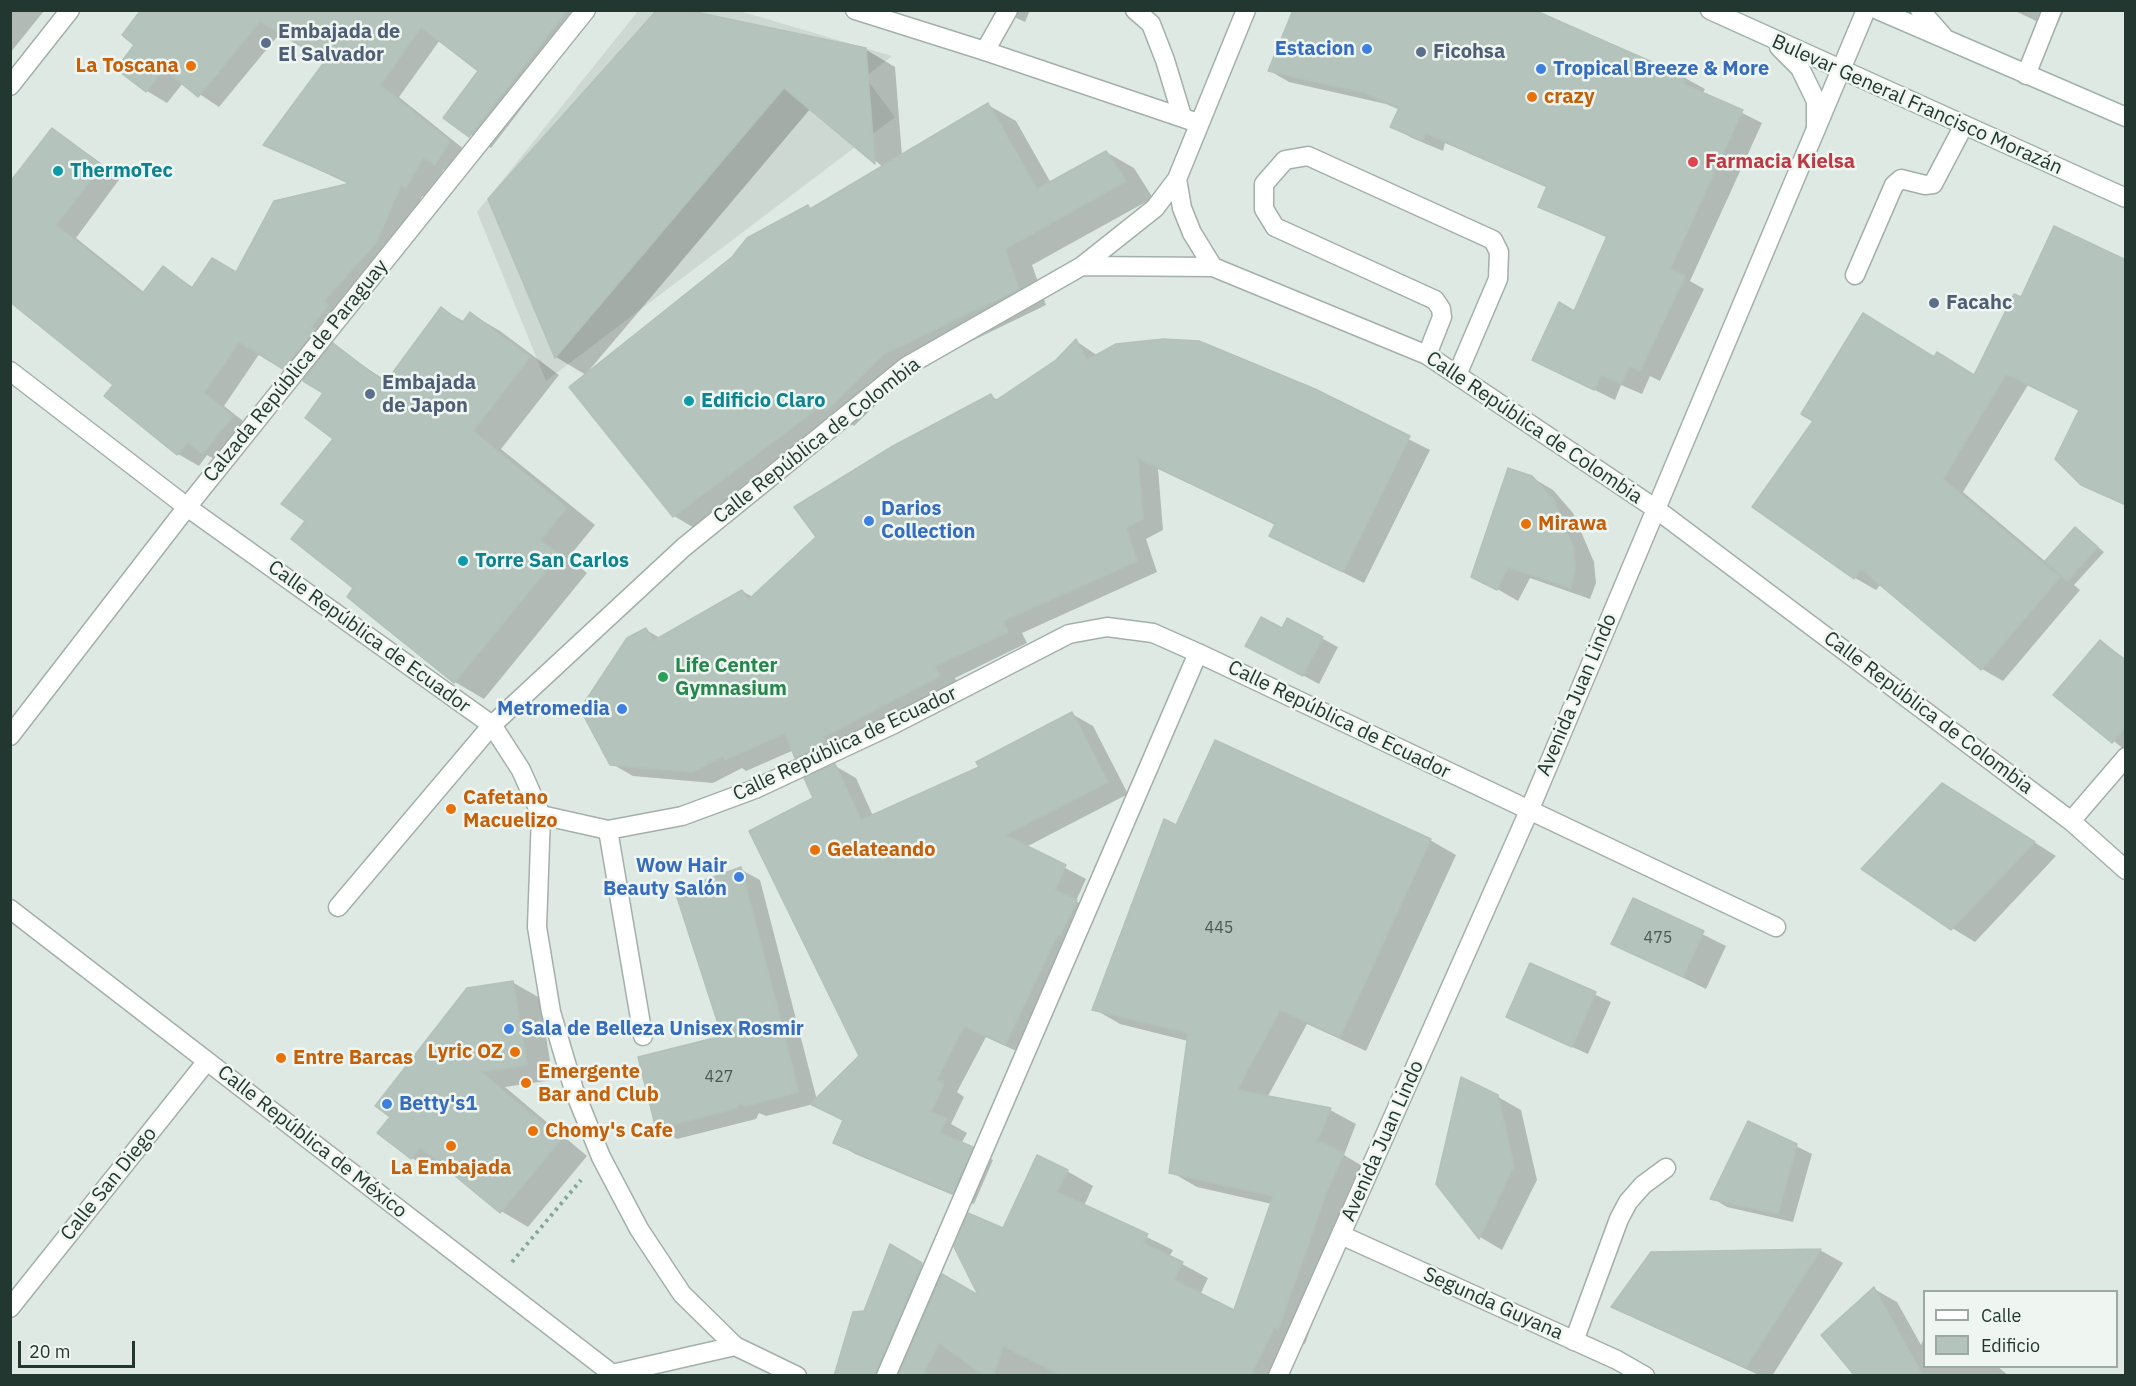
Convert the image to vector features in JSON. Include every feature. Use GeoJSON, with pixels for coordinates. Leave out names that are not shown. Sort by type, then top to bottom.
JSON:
{"type":"FeatureCollection","features":[{"type":"Feature","properties":{"kind":"street"},"geometry":{"type":"LineString","coordinates":[[10,86],[70,10]]}},
{"type":"Feature","properties":{"kind":"street","name":"Calzada República de Paraguay"},"geometry":{"type":"LineString","coordinates":[[10,736],[187,507],[586,10]]}},
{"type":"Feature","properties":{"kind":"street"},"geometry":{"type":"LineString","coordinates":[[855,10],[1190,120]]}},
{"type":"Feature","properties":{"kind":"street"},"geometry":{"type":"LineString","coordinates":[[985,51],[1008,10]]}},
{"type":"Feature","properties":{"kind":"street"},"geometry":{"type":"LineString","coordinates":[[1135,10],[1151,24],[1190,120]]}},
{"type":"Feature","properties":{"kind":"street"},"geometry":{"type":"LineString","coordinates":[[1214,267],[1192,233],[1182,208],[1177,179],[1190,120],[1246,10]]}},
{"type":"Feature","properties":{"kind":"street","name":"Bulevar General Francisco Morazán"},"geometry":{"type":"LineString","coordinates":[[1710,10],[2126,198]]}},
{"type":"Feature","properties":{"kind":"street","name":"Avenida Juan Lindo"},"geometry":{"type":"LineString","coordinates":[[1278,1376],[1529,811],[1866,10]]}},
{"type":"Feature","properties":{"kind":"street"},"geometry":{"type":"LineString","coordinates":[[1878,10],[2126,117]]}},
{"type":"Feature","properties":{"kind":"street"},"geometry":{"type":"LineString","coordinates":[[1920,10],[1949,41]]}},
{"type":"Feature","properties":{"kind":"street"},"geometry":{"type":"LineString","coordinates":[[2026,75],[2052,10]]}},
{"type":"Feature","properties":{"kind":"street"},"geometry":{"type":"LineString","coordinates":[[1771,39],[1800,68],[1816,100],[1816,129]]}},
{"type":"Feature","properties":{"kind":"street"},"geometry":{"type":"LineString","coordinates":[[1854,275],[1894,185],[1901,178],[1925,185],[1933,184],[1964,125]]}},
{"type":"Feature","properties":{"kind":"street"},"geometry":{"type":"LineString","coordinates":[[1427,355],[1442,317],[1442,309],[1435,300],[1275,227],[1264,209],[1264,184],[1285,160],[1308,156],[1493,240],[1499,252],[1498,279],[1457,375]]}},
{"type":"Feature","properties":{"kind":"street"},"geometry":{"type":"LineString","coordinates":[[1082,266],[1155,208],[1177,179]]}},
{"type":"Feature","properties":{"kind":"street","name":"Calle República de Colombia"},"geometry":{"type":"LineString","coordinates":[[338,907],[492,726],[684,547],[907,366],[1082,266],[1214,267],[1427,355],[1656,508],[2071,821],[2126,870]]}},
{"type":"Feature","properties":{"kind":"street","name":"Calle República de Ecuador"},"geometry":{"type":"LineString","coordinates":[[10,370],[187,507],[492,726],[521,771],[541,815],[608,830],[682,816],[755,789],[894,724],[1069,634],[1107,627],[1153,633],[1198,653],[1776,927]]}},
{"type":"Feature","properties":{"kind":"street"},"geometry":{"type":"LineString","coordinates":[[886,1376],[1198,653]]}},
{"type":"Feature","properties":{"kind":"street"},"geometry":{"type":"LineString","coordinates":[[2071,821],[2126,757]]}},
{"type":"Feature","properties":{"kind":"street"},"geometry":{"type":"LineString","coordinates":[[541,815],[537,927],[551,1012],[574,1090],[601,1157],[639,1229],[682,1294],[735,1346],[796,1376]]}},
{"type":"Feature","properties":{"kind":"street"},"geometry":{"type":"LineString","coordinates":[[608,830],[643,1036]]}},
{"type":"Feature","properties":{"kind":"street","name":"Calle República de México"},"geometry":{"type":"LineString","coordinates":[[10,909],[613,1375]]}},
{"type":"Feature","properties":{"kind":"street","name":"Calle San Diego"},"geometry":{"type":"LineString","coordinates":[[12,1304],[207,1061]]}},
{"type":"Feature","properties":{"kind":"street"},"geometry":{"type":"LineString","coordinates":[[1574,1341],[1628,1202],[1643,1185],[1666,1168]]}},
{"type":"Feature","properties":{"kind":"street","name":"Segunda Guyana"},"geometry":{"type":"LineString","coordinates":[[1341,1235],[1574,1341],[1645,1376]]}},
{"type":"Feature","properties":{"kind":"street"},"geometry":{"type":"LineString","coordinates":[[613,1375],[735,1346]]}},
{"type":"Feature","properties":{"kind":"path"},"geometry":{"type":"LineString","coordinates":[[494,1283],[601,1157]]}},
{"type":"Feature","properties":{"kind":"shaded area"},"geometry":{"type":"Polygon","coordinates":[[[638,11],[740,11],[892,56],[865,77],[895,117],[546,381],[477,212],[638,11]]]}},
{"type":"Feature","properties":{"kind":"building"},"geometry":{"type":"Polygon","coordinates":[[[141,10],[567,10],[469,137],[443,118],[478,71],[421,27],[380,85],[450,141],[435,165],[423,158],[406,188],[401,185],[376,243],[324,301],[328,305],[311,327],[315,330],[283,369],[239,342],[204,393],[233,416],[202,454],[188,442],[177,455],[104,396],[113,385],[10,302],[10,182],[52,128],[102,165],[56,225],[142,294],[163,266],[192,288],[212,258],[236,272],[274,201],[351,183],[263,145],[325,61],[260,21],[198,97],[164,69],[146,92],[116,69],[134,45],[122,35],[141,10]]]}},
{"type":"Feature","properties":{"kind":"building"},"geometry":{"type":"Polygon","coordinates":[[[657,10],[686,10],[866,48],[875,164],[784,88],[555,358],[488,199],[657,10]]]}},
{"type":"Feature","properties":{"kind":"building"},"geometry":{"type":"Polygon","coordinates":[[[1293,10],[1534,10],[1686,77],[1683,84],[1743,110],[1670,269],[1685,276],[1640,371],[1630,366],[1621,384],[1601,375],[1594,390],[1532,360],[1559,302],[1574,311],[1607,236],[1538,207],[1547,186],[1425,133],[1423,141],[1390,127],[1399,108],[1365,93],[1268,71],[1293,10]]]}},
{"type":"Feature","properties":{"kind":"building"},"geometry":{"type":"Polygon","coordinates":[[[988,103],[1037,189],[1106,151],[1126,181],[1005,249],[1019,289],[884,354],[826,411],[821,406],[673,517],[569,387],[732,257],[747,238],[808,205],[810,209],[988,103]]]}},
{"type":"Feature","properties":{"kind":"building"},"geometry":{"type":"Polygon","coordinates":[[[2054,226],[2126,260],[2126,505],[2081,485],[2055,459],[2079,410],[2006,374],[1943,479],[2060,577],[1981,670],[1861,569],[1854,579],[1752,507],[1813,421],[1801,414],[1863,313],[1934,357],[1937,352],[1974,375],[2014,294],[2021,297],[2054,226]]]}},
{"type":"Feature","properties":{"kind":"building"},"geometry":{"type":"Polygon","coordinates":[[[441,307],[462,323],[470,312],[530,357],[473,431],[567,508],[540,540],[559,555],[454,683],[347,597],[353,588],[291,539],[305,521],[281,504],[333,439],[305,418],[323,393],[303,381],[333,343],[385,383],[441,307]]]}},
{"type":"Feature","properties":{"kind":"building"},"geometry":{"type":"Polygon","coordinates":[[[1076,339],[1087,360],[1116,344],[1163,339],[1199,341],[1315,389],[1410,436],[1343,572],[1269,536],[1275,524],[1138,458],[1143,519],[1126,528],[1137,561],[1003,621],[1008,632],[935,666],[940,676],[823,737],[826,743],[795,758],[785,733],[725,760],[723,756],[692,772],[610,765],[580,709],[627,638],[646,628],[653,641],[742,590],[748,600],[816,537],[794,507],[893,446],[991,394],[995,401],[1056,360],[1076,339]]]}},
{"type":"Feature","properties":{"kind":"building","name":"Mirawa"},"geometry":{"type":"Polygon","coordinates":[[[1508,468],[1532,476],[1553,499],[1574,549],[1575,571],[1570,588],[1508,567],[1497,590],[1471,577],[1508,468]]]}},
{"type":"Feature","properties":{"kind":"building"},"geometry":{"type":"Polygon","coordinates":[[[2075,527],[2098,547],[2067,581],[2045,561],[2075,527]]]}},
{"type":"Feature","properties":{"kind":"building"},"geometry":{"type":"Polygon","coordinates":[[[1261,617],[1282,628],[1287,618],[1323,637],[1303,676],[1245,646],[1261,617]]]}},
{"type":"Feature","properties":{"kind":"building"},"geometry":{"type":"Polygon","coordinates":[[[2100,640],[2126,661],[2126,726],[2112,743],[2053,695],[2100,640]]]}},
{"type":"Feature","properties":{"kind":"building"},"geometry":{"type":"Polygon","coordinates":[[[1072,712],[1108,782],[1005,835],[1066,865],[1055,890],[1077,900],[1060,935],[1058,934],[1005,1045],[964,1026],[936,1081],[944,1084],[931,1112],[947,1119],[940,1133],[973,1147],[953,1193],[833,1143],[843,1120],[810,1104],[859,1056],[749,831],[813,798],[804,778],[835,764],[861,820],[979,767],[976,762],[1072,712]]]}},
{"type":"Feature","properties":{"kind":"building"},"geometry":{"type":"Polygon","coordinates":[[[1215,740],[1431,839],[1340,1037],[1280,1010],[1237,1090],[1331,1108],[1317,1141],[1344,1153],[1327,1191],[1278,1330],[1274,1328],[1250,1376],[1063,1376],[1003,1346],[993,1376],[985,1376],[939,1343],[922,1376],[898,1376],[942,1274],[978,1295],[954,1247],[968,1213],[1003,1228],[1037,1155],[1068,1170],[1057,1192],[1148,1234],[1143,1243],[1183,1262],[1174,1280],[1234,1310],[1273,1196],[1169,1173],[1188,1033],[1092,1010],[1164,819],[1176,825],[1215,740]]]}},
{"type":"Feature","properties":{"kind":"building"},"geometry":{"type":"Polygon","coordinates":[[[1942,783],[2035,842],[1951,930],[1861,869],[1942,783]]]}},
{"type":"Feature","properties":{"kind":"building"},"geometry":{"type":"Polygon","coordinates":[[[741,867],[799,1092],[746,1106],[740,1103],[737,1108],[656,1129],[638,1057],[722,1036],[675,891],[741,867]]]}},
{"type":"Feature","properties":{"kind":"building"},"geometry":{"type":"Polygon","coordinates":[[[1633,898],[1704,931],[1683,977],[1611,944],[1633,898]]]}},
{"type":"Feature","properties":{"kind":"building"},"geometry":{"type":"Polygon","coordinates":[[[1530,963],[1596,992],[1572,1047],[1506,1017],[1530,963]]]}},
{"type":"Feature","properties":{"kind":"building"},"geometry":{"type":"Polygon","coordinates":[[[513,981],[527,1065],[481,1072],[561,1139],[500,1213],[420,1147],[411,1159],[377,1133],[390,1117],[375,1106],[467,988],[513,981]]]}},
{"type":"Feature","properties":{"kind":"building"},"geometry":{"type":"Polygon","coordinates":[[[1461,1077],[1498,1095],[1514,1166],[1479,1239],[1436,1184],[1461,1077]]]}},
{"type":"Feature","properties":{"kind":"building"},"geometry":{"type":"Polygon","coordinates":[[[1748,1121],[1797,1144],[1778,1214],[1710,1199],[1748,1121]]]}},
{"type":"Feature","properties":{"kind":"building"},"geometry":{"type":"Polygon","coordinates":[[[890,1244],[922,1263],[875,1376],[834,1376],[853,1312],[864,1311],[890,1244]]]}},
{"type":"Feature","properties":{"kind":"building"},"geometry":{"type":"Polygon","coordinates":[[[1821,1249],[1746,1367],[1611,1307],[1651,1252],[1821,1249]]]}},
{"type":"Feature","properties":{"kind":"building"},"geometry":{"type":"Polygon","coordinates":[[[1874,1287],[1923,1376],[1855,1376],[1821,1335],[1874,1287]]]}},
{"type":"Feature","properties":{"kind":"place","name":"Embajada de El Salvador"},"geometry":{"type":"Point","coordinates":[266,43]}},
{"type":"Feature","properties":{"kind":"place","name":"Estacion"},"geometry":{"type":"Point","coordinates":[1367,49]}},
{"type":"Feature","properties":{"kind":"place","name":"Ficohsa"},"geometry":{"type":"Point","coordinates":[1421,52]}},
{"type":"Feature","properties":{"kind":"place","name":"La Toscana"},"geometry":{"type":"Point","coordinates":[191,66]}},
{"type":"Feature","properties":{"kind":"place","name":"Tropical Breeze & More"},"geometry":{"type":"Point","coordinates":[1541,69]}},
{"type":"Feature","properties":{"kind":"place","name":"crazy"},"geometry":{"type":"Point","coordinates":[1532,97]}},
{"type":"Feature","properties":{"kind":"place","name":"Farmacia Kielsa"},"geometry":{"type":"Point","coordinates":[1693,162]}},
{"type":"Feature","properties":{"kind":"place","name":"ThermoTec"},"geometry":{"type":"Point","coordinates":[58,171]}},
{"type":"Feature","properties":{"kind":"place","name":"Facahc"},"geometry":{"type":"Point","coordinates":[1934,303]}},
{"type":"Feature","properties":{"kind":"place","name":"Embajada de Japon"},"geometry":{"type":"Point","coordinates":[370,394]}},
{"type":"Feature","properties":{"kind":"place","name":"Edificio Claro"},"geometry":{"type":"Point","coordinates":[689,401]}},
{"type":"Feature","properties":{"kind":"place","name":"Darios Collection"},"geometry":{"type":"Point","coordinates":[869,521]}},
{"type":"Feature","properties":{"kind":"place","name":"Mirawa"},"geometry":{"type":"Point","coordinates":[1526,524]}},
{"type":"Feature","properties":{"kind":"place","name":"Torre San Carlos"},"geometry":{"type":"Point","coordinates":[463,561]}},
{"type":"Feature","properties":{"kind":"place","name":"Life Center Gymnasium"},"geometry":{"type":"Point","coordinates":[663,677]}},
{"type":"Feature","properties":{"kind":"place","name":"Metromedia"},"geometry":{"type":"Point","coordinates":[622,709]}},
{"type":"Feature","properties":{"kind":"place","name":"Cafetano Macuelizo"},"geometry":{"type":"Point","coordinates":[451,809]}},
{"type":"Feature","properties":{"kind":"place","name":"Gelateando"},"geometry":{"type":"Point","coordinates":[815,850]}},
{"type":"Feature","properties":{"kind":"place","name":"Wow Hair Beauty Salón"},"geometry":{"type":"Point","coordinates":[739,877]}},
{"type":"Feature","properties":{"kind":"place","name":"Sala de Belleza Unisex Rosmir"},"geometry":{"type":"Point","coordinates":[509,1029]}},
{"type":"Feature","properties":{"kind":"place","name":"Lyric OZ"},"geometry":{"type":"Point","coordinates":[515,1052]}},
{"type":"Feature","properties":{"kind":"place","name":"Entre Barcas"},"geometry":{"type":"Point","coordinates":[281,1058]}},
{"type":"Feature","properties":{"kind":"place","name":"Emergente Bar and Club"},"geometry":{"type":"Point","coordinates":[526,1083]}},
{"type":"Feature","properties":{"kind":"place","name":"Betty's1"},"geometry":{"type":"Point","coordinates":[387,1104]}},
{"type":"Feature","properties":{"kind":"place","name":"Chomy's Cafe"},"geometry":{"type":"Point","coordinates":[533,1131]}},
{"type":"Feature","properties":{"kind":"place","name":"La Embajada"},"geometry":{"type":"Point","coordinates":[451,1146]}}]}
